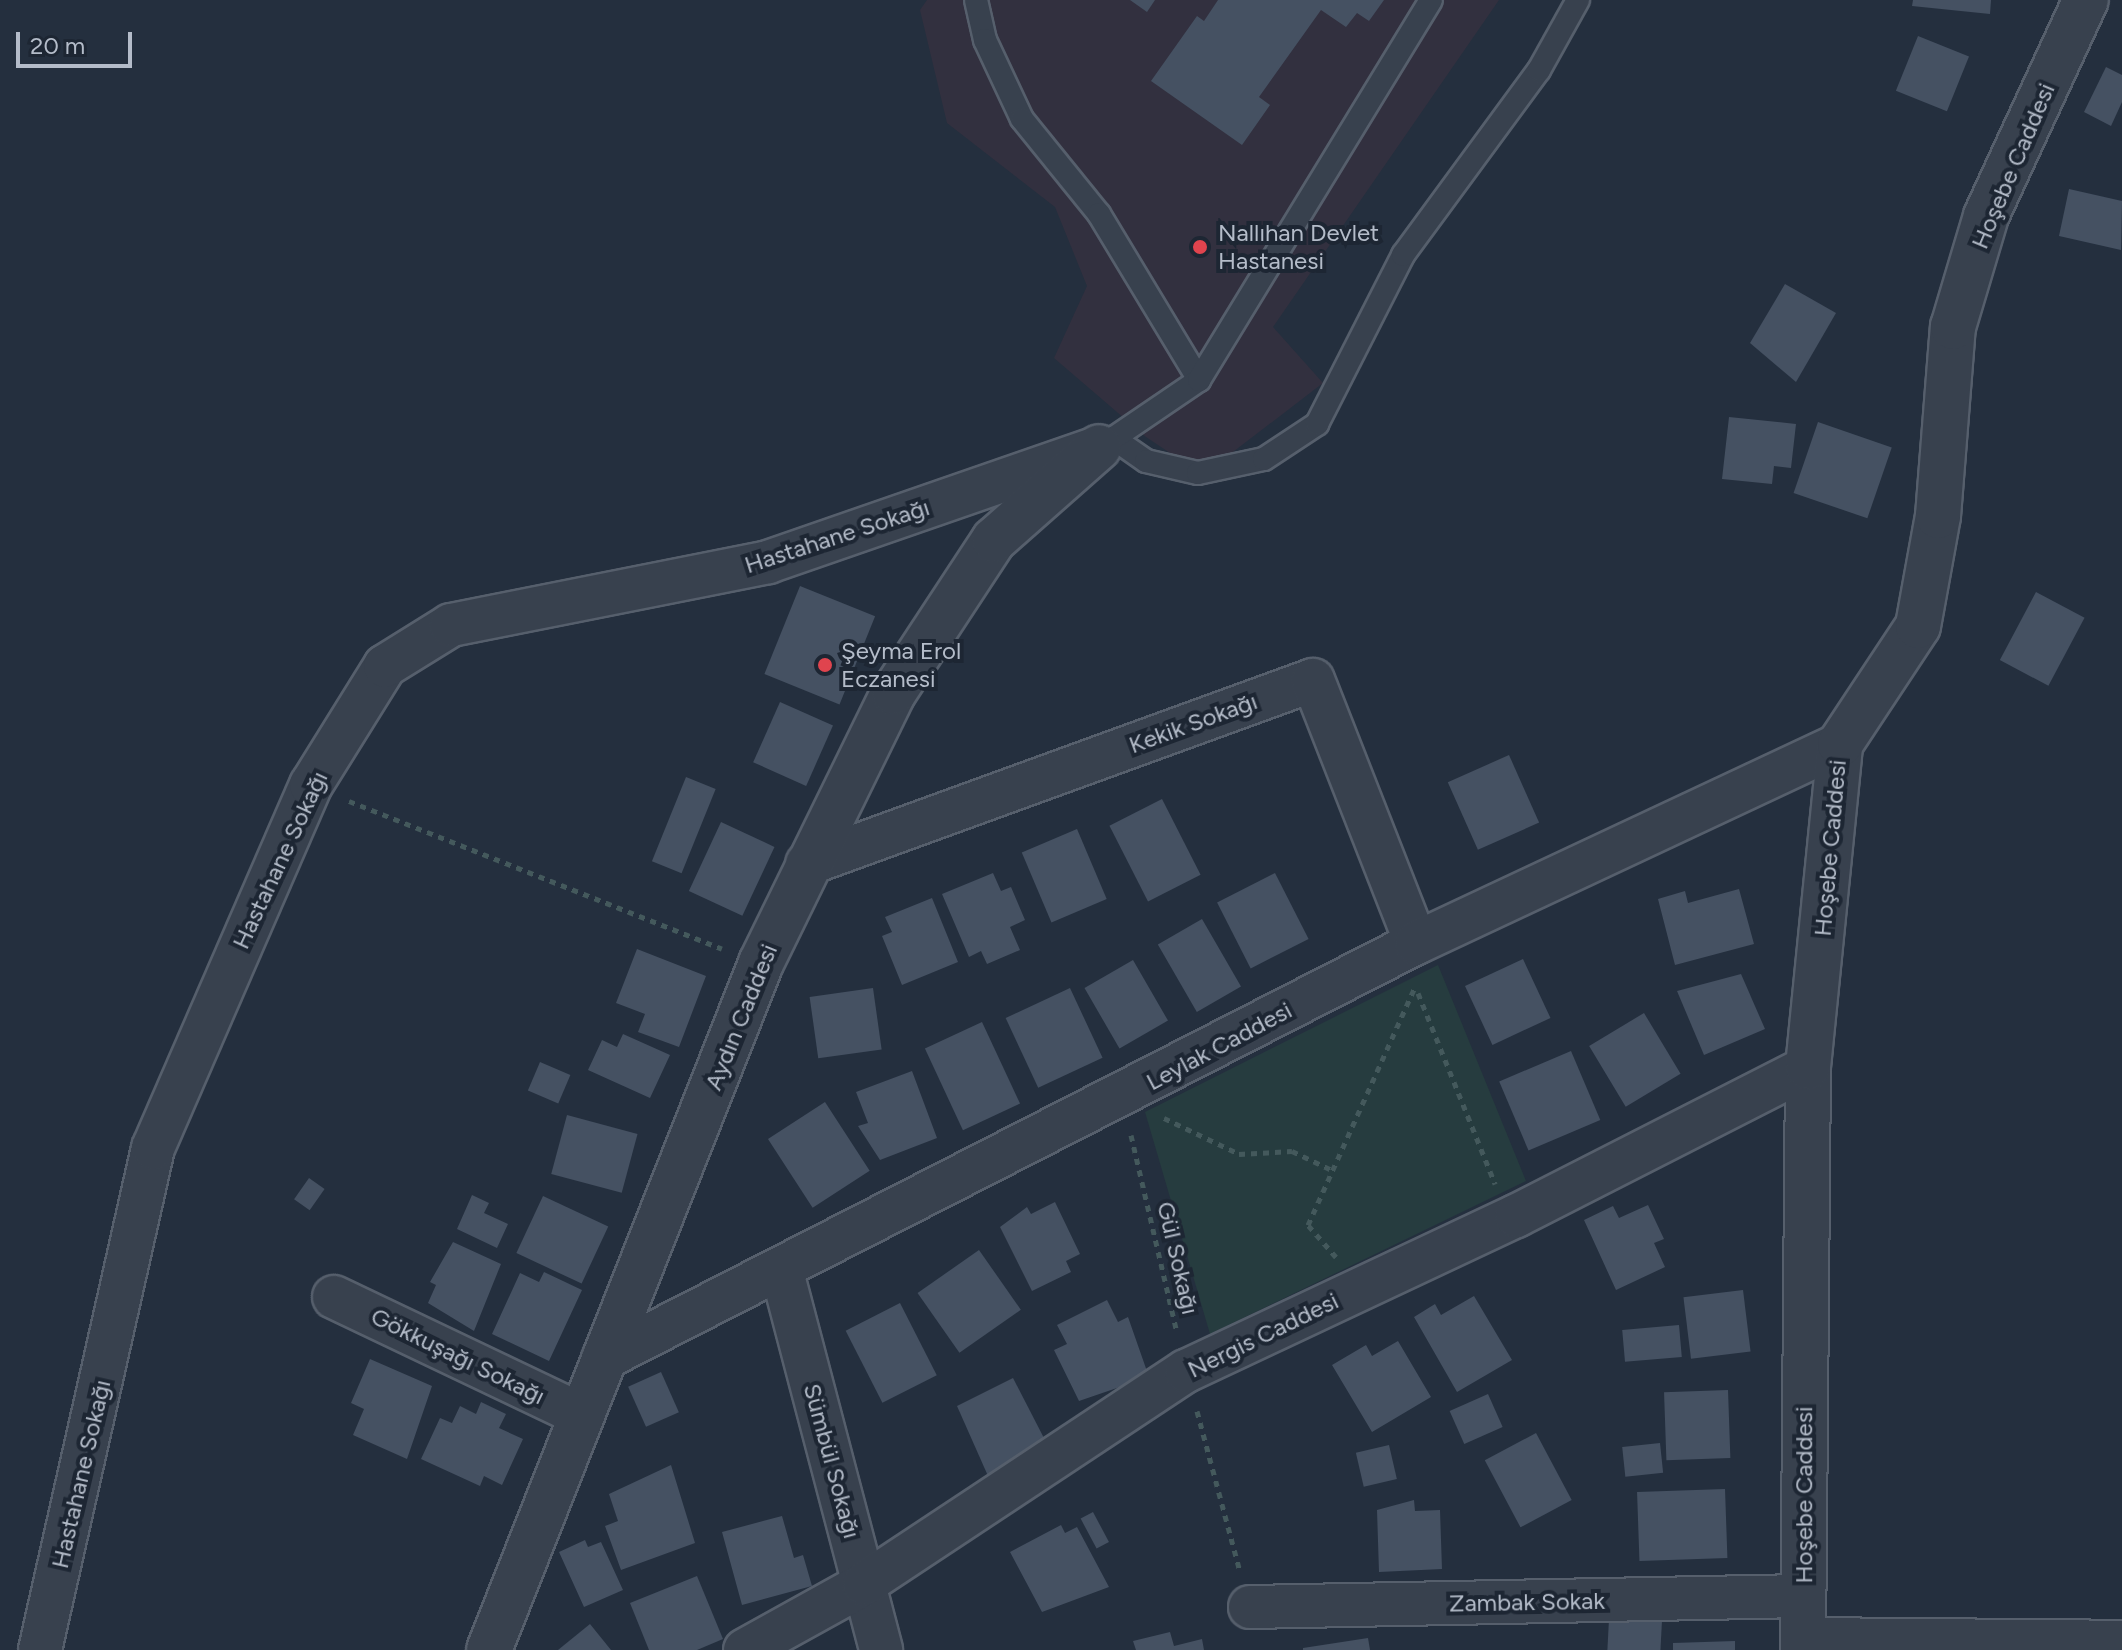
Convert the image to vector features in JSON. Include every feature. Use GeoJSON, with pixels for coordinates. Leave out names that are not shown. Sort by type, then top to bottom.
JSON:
{"type":"FeatureCollection","features":[{"type":"Feature","properties":{"kind":"street","name":"Hoşebe Caddesi"},"geometry":{"type":"LineString","coordinates":[[1802,1644],[1808,1067],[1840,744],[1918,626],[1938,516],[1953,327],[1986,216],[2086,1]]}},
{"type":"Feature","properties":{"kind":"street","name":"Hastahane Sokağı"},"geometry":{"type":"LineString","coordinates":[[40,1650],[153,1148],[311,785],[385,666],[451,625],[768,562],[1106,442]]}},
{"type":"Feature","properties":{"kind":"street","name":"Aydın Caddesi"},"geometry":{"type":"LineString","coordinates":[[489,1650],[761,963],[894,692],[994,540],[1106,442]]}},
{"type":"Feature","properties":{"kind":"street","name":"Kekik Sokağı"},"geometry":{"type":"LineString","coordinates":[[807,864],[1313,680],[1407,948]]}},
{"type":"Feature","properties":{"kind":"street","name":"Leylak Caddesi"},"geometry":{"type":"LineString","coordinates":[[603,1359],[782,1272],[1407,948],[1840,744]]}},
{"type":"Feature","properties":{"kind":"street","name":"Nergis Caddesi"},"geometry":{"type":"LineString","coordinates":[[745,1650],[864,1584],[1186,1371],[1516,1216],[1808,1067]]}},
{"type":"Feature","properties":{"kind":"street","name":"Sümbül Sokağı"},"geometry":{"type":"LineString","coordinates":[[782,1272],[881,1650]]}},
{"type":"Feature","properties":{"kind":"street","name":"Gökkuşağı Sokağı"},"geometry":{"type":"LineString","coordinates":[[334,1297],[581,1415]]}},
{"type":"Feature","properties":{"kind":"street","name":"Zambak Sokak"},"geometry":{"type":"LineString","coordinates":[[1250,1607],[1804,1596]]}},
{"type":"Feature","properties":{"kind":"street"},"geometry":{"type":"LineString","coordinates":[[1802,1644],[2122,1642]]}},
{"type":"Feature","properties":{"kind":"lane"},"geometry":{"type":"LineString","coordinates":[[976,0],[985,40],[1022,119],[1099,214],[1199,380]]}},
{"type":"Feature","properties":{"kind":"lane"},"geometry":{"type":"LineString","coordinates":[[1106,442],[1199,380],[1431,0]]}},
{"type":"Feature","properties":{"kind":"lane"},"geometry":{"type":"LineString","coordinates":[[1106,442],[1160,467],[1198,473],[1264,459],[1317,424],[1403,255],[1539,70],[1578,0]]}},
{"type":"Feature","properties":{"kind":"path"},"geometry":{"type":"LineString","coordinates":[[311,785],[761,963]]}},
{"type":"Feature","properties":{"kind":"path"},"geometry":{"type":"LineString","coordinates":[[1407,948],[1418,992],[1482,1163],[1516,1216]]}},
{"type":"Feature","properties":{"kind":"path"},"geometry":{"type":"LineString","coordinates":[[1364,1287],[1308,1225],[1418,992]]}},
{"type":"Feature","properties":{"kind":"path"},"geometry":{"type":"LineString","coordinates":[[1122,1097],[1239,1154],[1292,1151],[1334,1171]]}},
{"type":"Feature","properties":{"kind":"path","name":"Gül Sokağı"},"geometry":{"type":"LineString","coordinates":[[1122,1097],[1186,1371],[1250,1607]]}},
{"type":"Feature","properties":{"kind":"shaded area","name":"Nallıhan Devlet Hastanesi"},"geometry":{"type":"Polygon","coordinates":[[[927,0],[1499,0],[1273,327],[1323,383],[1203,475],[1146,437],[1054,358],[1087,286],[1055,207],[947,123],[920,10],[927,0]]]}},
{"type":"Feature","properties":{"kind":"green space"},"geometry":{"type":"Polygon","coordinates":[[[1438,965],[1526,1181],[1210,1334],[1145,1112],[1438,965]]]}},
{"type":"Feature","properties":{"kind":"building"},"geometry":{"type":"Polygon","coordinates":[[[1130,0],[1155,0],[1147,12],[1130,0]]]}},
{"type":"Feature","properties":{"kind":"building"},"geometry":{"type":"Polygon","coordinates":[[[1218,0],[1384,0],[1369,21],[1357,13],[1346,27],[1321,10],[1259,97],[1270,105],[1242,145],[1151,81],[1197,16],[1204,21],[1218,0]]]}},
{"type":"Feature","properties":{"kind":"building"},"geometry":{"type":"Polygon","coordinates":[[[1913,0],[1991,0],[1990,14],[1912,6],[1913,0]]]}},
{"type":"Feature","properties":{"kind":"building"},"geometry":{"type":"Polygon","coordinates":[[[1918,36],[1969,57],[1947,111],[1896,91],[1918,36]]]}},
{"type":"Feature","properties":{"kind":"building"},"geometry":{"type":"Polygon","coordinates":[[[2106,67],[2122,75],[2122,102],[2111,126],[2084,112],[2106,67]]]}},
{"type":"Feature","properties":{"kind":"building"},"geometry":{"type":"Polygon","coordinates":[[[2069,189],[2122,201],[2121,250],[2059,236],[2069,189]]]}},
{"type":"Feature","properties":{"kind":"building"},"geometry":{"type":"Polygon","coordinates":[[[1785,284],[1836,313],[1796,382],[1750,343],[1785,284]]]}},
{"type":"Feature","properties":{"kind":"building"},"geometry":{"type":"Polygon","coordinates":[[[1729,417],[1796,424],[1791,468],[1774,466],[1772,484],[1722,479],[1729,417]]]}},
{"type":"Feature","properties":{"kind":"building"},"geometry":{"type":"Polygon","coordinates":[[[1818,422],[1892,447],[1867,518],[1794,493],[1818,422]]]}},
{"type":"Feature","properties":{"kind":"building"},"geometry":{"type":"Polygon","coordinates":[[[800,586],[875,616],[840,704],[764,674],[800,586]]]}},
{"type":"Feature","properties":{"kind":"building"},"geometry":{"type":"Polygon","coordinates":[[[2036,592],[2085,618],[2048,686],[2000,660],[2036,592]]]}},
{"type":"Feature","properties":{"kind":"building"},"geometry":{"type":"Polygon","coordinates":[[[780,702],[833,726],[806,786],[753,762],[780,702]]]}},
{"type":"Feature","properties":{"kind":"building"},"geometry":{"type":"Polygon","coordinates":[[[1509,755],[1539,823],[1478,850],[1448,782],[1509,755]]]}},
{"type":"Feature","properties":{"kind":"building"},"geometry":{"type":"Polygon","coordinates":[[[686,777],[716,789],[682,873],[652,861],[686,777]]]}},
{"type":"Feature","properties":{"kind":"building"},"geometry":{"type":"Polygon","coordinates":[[[1162,799],[1201,875],[1148,902],[1109,826],[1162,799]]]}},
{"type":"Feature","properties":{"kind":"building"},"geometry":{"type":"Polygon","coordinates":[[[721,822],[774,847],[742,916],[689,891],[721,822]]]}},
{"type":"Feature","properties":{"kind":"building"},"geometry":{"type":"Polygon","coordinates":[[[1077,829],[1107,899],[1051,922],[1022,852],[1077,829]]]}},
{"type":"Feature","properties":{"kind":"building"},"geometry":{"type":"Polygon","coordinates":[[[993,873],[1001,891],[1011,887],[1025,920],[1010,927],[1020,950],[987,964],[981,951],[969,957],[942,894],[993,873]]]}},
{"type":"Feature","properties":{"kind":"building"},"geometry":{"type":"Polygon","coordinates":[[[1275,873],[1309,939],[1251,968],[1217,903],[1275,873]]]}},
{"type":"Feature","properties":{"kind":"building"},"geometry":{"type":"Polygon","coordinates":[[[1739,889],[1754,944],[1675,965],[1658,899],[1685,891],[1688,903],[1739,889]]]}},
{"type":"Feature","properties":{"kind":"building"},"geometry":{"type":"Polygon","coordinates":[[[932,898],[958,962],[902,985],[882,936],[892,932],[885,917],[932,898]]]}},
{"type":"Feature","properties":{"kind":"building"},"geometry":{"type":"Polygon","coordinates":[[[1202,919],[1241,987],[1197,1012],[1158,945],[1202,919]]]}},
{"type":"Feature","properties":{"kind":"building"},"geometry":{"type":"Polygon","coordinates":[[[637,949],[706,976],[679,1047],[638,1032],[645,1014],[616,1003],[637,949]]]}},
{"type":"Feature","properties":{"kind":"building"},"geometry":{"type":"Polygon","coordinates":[[[1523,959],[1550,1018],[1492,1045],[1465,986],[1523,959]]]}},
{"type":"Feature","properties":{"kind":"building"},"geometry":{"type":"Polygon","coordinates":[[[1133,960],[1168,1021],[1120,1049],[1085,988],[1133,960]]]}},
{"type":"Feature","properties":{"kind":"building"},"geometry":{"type":"Polygon","coordinates":[[[1741,974],[1765,1029],[1704,1055],[1677,991],[1741,974]]]}},
{"type":"Feature","properties":{"kind":"building"},"geometry":{"type":"Polygon","coordinates":[[[873,988],[882,1049],[818,1058],[810,997],[873,988]]]}},
{"type":"Feature","properties":{"kind":"building"},"geometry":{"type":"Polygon","coordinates":[[[1070,988],[1103,1058],[1038,1088],[1006,1018],[1070,988]]]}},
{"type":"Feature","properties":{"kind":"building"},"geometry":{"type":"Polygon","coordinates":[[[1644,1013],[1681,1074],[1626,1107],[1589,1046],[1644,1013]]]}},
{"type":"Feature","properties":{"kind":"building"},"geometry":{"type":"Polygon","coordinates":[[[982,1022],[1020,1104],[963,1130],[925,1049],[982,1022]]]}},
{"type":"Feature","properties":{"kind":"building"},"geometry":{"type":"Polygon","coordinates":[[[623,1034],[670,1055],[650,1098],[588,1070],[602,1040],[617,1047],[623,1034]]]}},
{"type":"Feature","properties":{"kind":"building"},"geometry":{"type":"Polygon","coordinates":[[[1571,1051],[1600,1120],[1529,1151],[1499,1081],[1571,1051]]]}},
{"type":"Feature","properties":{"kind":"building"},"geometry":{"type":"Polygon","coordinates":[[[540,1062],[570,1075],[558,1103],[528,1091],[540,1062]]]}},
{"type":"Feature","properties":{"kind":"building"},"geometry":{"type":"Polygon","coordinates":[[[912,1071],[937,1138],[880,1160],[858,1126],[868,1123],[856,1092],[912,1071]]]}},
{"type":"Feature","properties":{"kind":"building"},"geometry":{"type":"Polygon","coordinates":[[[825,1102],[870,1171],[813,1208],[768,1139],[825,1102]]]}},
{"type":"Feature","properties":{"kind":"building"},"geometry":{"type":"Polygon","coordinates":[[[567,1115],[638,1134],[622,1193],[551,1174],[567,1115]]]}},
{"type":"Feature","properties":{"kind":"building"},"geometry":{"type":"Polygon","coordinates":[[[309,1178],[325,1189],[310,1210],[294,1199],[309,1178]]]}},
{"type":"Feature","properties":{"kind":"building"},"geometry":{"type":"Polygon","coordinates":[[[472,1195],[489,1203],[484,1213],[508,1224],[497,1248],[457,1229],[472,1195]]]}},
{"type":"Feature","properties":{"kind":"building"},"geometry":{"type":"Polygon","coordinates":[[[543,1196],[608,1226],[582,1284],[516,1253],[543,1196]]]}},
{"type":"Feature","properties":{"kind":"building"},"geometry":{"type":"Polygon","coordinates":[[[1055,1202],[1080,1254],[1066,1261],[1071,1272],[1032,1291],[1000,1227],[1027,1207],[1031,1214],[1055,1202]]]}},
{"type":"Feature","properties":{"kind":"building"},"geometry":{"type":"Polygon","coordinates":[[[1648,1205],[1664,1239],[1654,1243],[1665,1267],[1616,1290],[1584,1220],[1613,1206],[1619,1218],[1648,1205]]]}},
{"type":"Feature","properties":{"kind":"building"},"geometry":{"type":"Polygon","coordinates":[[[453,1242],[501,1264],[474,1331],[428,1303],[436,1285],[430,1282],[453,1242]]]}},
{"type":"Feature","properties":{"kind":"building"},"geometry":{"type":"Polygon","coordinates":[[[979,1250],[1021,1310],[959,1353],[918,1293],[979,1250]]]}},
{"type":"Feature","properties":{"kind":"building"},"geometry":{"type":"Polygon","coordinates":[[[544,1272],[582,1290],[549,1361],[492,1334],[520,1273],[539,1282],[544,1272]]]}},
{"type":"Feature","properties":{"kind":"building"},"geometry":{"type":"Polygon","coordinates":[[[1743,1290],[1751,1352],[1691,1359],[1683,1297],[1743,1290]]]}},
{"type":"Feature","properties":{"kind":"building"},"geometry":{"type":"Polygon","coordinates":[[[1474,1296],[1512,1360],[1457,1392],[1414,1317],[1435,1304],[1441,1315],[1474,1296]]]}},
{"type":"Feature","properties":{"kind":"building"},"geometry":{"type":"Polygon","coordinates":[[[1107,1300],[1118,1322],[1128,1317],[1149,1377],[1079,1401],[1054,1350],[1067,1344],[1057,1325],[1107,1300]]]}},
{"type":"Feature","properties":{"kind":"building"},"geometry":{"type":"Polygon","coordinates":[[[900,1303],[937,1375],[882,1403],[846,1331],[900,1303]]]}},
{"type":"Feature","properties":{"kind":"building"},"geometry":{"type":"Polygon","coordinates":[[[1679,1325],[1682,1357],[1625,1362],[1622,1330],[1679,1325]]]}},
{"type":"Feature","properties":{"kind":"building"},"geometry":{"type":"Polygon","coordinates":[[[1398,1341],[1431,1397],[1372,1432],[1332,1365],[1366,1345],[1372,1356],[1398,1341]]]}},
{"type":"Feature","properties":{"kind":"building"},"geometry":{"type":"Polygon","coordinates":[[[370,1359],[432,1386],[407,1459],[353,1435],[364,1409],[351,1403],[370,1359]]]}},
{"type":"Feature","properties":{"kind":"building"},"geometry":{"type":"Polygon","coordinates":[[[661,1372],[679,1412],[646,1427],[628,1387],[661,1372]]]}},
{"type":"Feature","properties":{"kind":"building"},"geometry":{"type":"Polygon","coordinates":[[[1013,1378],[1046,1442],[992,1485],[957,1406],[1013,1378]]]}},
{"type":"Feature","properties":{"kind":"building"},"geometry":{"type":"Polygon","coordinates":[[[1728,1390],[1730,1458],[1666,1460],[1664,1392],[1728,1390]]]}},
{"type":"Feature","properties":{"kind":"building"},"geometry":{"type":"Polygon","coordinates":[[[1488,1394],[1503,1427],[1464,1444],[1450,1411],[1488,1394]]]}},
{"type":"Feature","properties":{"kind":"building"},"geometry":{"type":"Polygon","coordinates":[[[481,1402],[506,1414],[499,1428],[523,1439],[502,1485],[484,1476],[480,1486],[421,1459],[440,1418],[452,1423],[460,1406],[476,1414],[481,1402]]]}},
{"type":"Feature","properties":{"kind":"building"},"geometry":{"type":"Polygon","coordinates":[[[1536,1433],[1572,1500],[1520,1527],[1485,1460],[1536,1433]]]}},
{"type":"Feature","properties":{"kind":"building"},"geometry":{"type":"Polygon","coordinates":[[[1660,1443],[1663,1473],[1625,1477],[1622,1447],[1660,1443]]]}},
{"type":"Feature","properties":{"kind":"building"},"geometry":{"type":"Polygon","coordinates":[[[1389,1445],[1397,1479],[1364,1487],[1356,1453],[1389,1445]]]}},
{"type":"Feature","properties":{"kind":"building"},"geometry":{"type":"Polygon","coordinates":[[[671,1465],[695,1543],[621,1570],[605,1526],[618,1521],[609,1494],[671,1465]]]}},
{"type":"Feature","properties":{"kind":"building"},"geometry":{"type":"Polygon","coordinates":[[[1725,1489],[1727,1558],[1639,1561],[1637,1492],[1725,1489]]]}},
{"type":"Feature","properties":{"kind":"building"},"geometry":{"type":"Polygon","coordinates":[[[1414,1500],[1415,1511],[1440,1510],[1442,1569],[1379,1572],[1377,1510],[1414,1500]]]}},
{"type":"Feature","properties":{"kind":"building"},"geometry":{"type":"Polygon","coordinates":[[[1093,1512],[1109,1542],[1097,1549],[1081,1519],[1093,1512]]]}},
{"type":"Feature","properties":{"kind":"building"},"geometry":{"type":"Polygon","coordinates":[[[782,1516],[794,1558],[803,1555],[812,1586],[742,1605],[722,1532],[782,1516]]]}},
{"type":"Feature","properties":{"kind":"building"},"geometry":{"type":"Polygon","coordinates":[[[1061,1525],[1065,1533],[1077,1527],[1109,1587],[1042,1612],[1010,1552],[1061,1525]]]}},
{"type":"Feature","properties":{"kind":"building"},"geometry":{"type":"Polygon","coordinates":[[[585,1540],[588,1547],[601,1542],[623,1590],[584,1607],[559,1552],[585,1540]]]}},
{"type":"Feature","properties":{"kind":"building"},"geometry":{"type":"Polygon","coordinates":[[[697,1576],[723,1639],[697,1650],[649,1650],[630,1603],[697,1576]]]}},
{"type":"Feature","properties":{"kind":"building"},"geometry":{"type":"Polygon","coordinates":[[[1609,1619],[1662,1622],[1660,1650],[1607,1650],[1609,1619]]]}},
{"type":"Feature","properties":{"kind":"building"},"geometry":{"type":"Polygon","coordinates":[[[590,1624],[611,1650],[558,1650],[590,1624]]]}},
{"type":"Feature","properties":{"kind":"building"},"geometry":{"type":"Polygon","coordinates":[[[1170,1632],[1174,1646],[1202,1639],[1204,1650],[1136,1650],[1133,1641],[1170,1632]]]}},
{"type":"Feature","properties":{"kind":"building"},"geometry":{"type":"Polygon","coordinates":[[[1368,1638],[1370,1650],[1303,1650],[1303,1648],[1368,1638]]]}},
{"type":"Feature","properties":{"kind":"building"},"geometry":{"type":"Polygon","coordinates":[[[1735,1641],[1735,1650],[1673,1650],[1673,1643],[1735,1641]]]}},
{"type":"Feature","properties":{"kind":"place","name":"Nallıhan Devlet Hastanesi"},"geometry":{"type":"Point","coordinates":[1200,247]}},
{"type":"Feature","properties":{"kind":"place","name":"Şeyma Erol Eczanesi"},"geometry":{"type":"Point","coordinates":[825,665]}}]}
